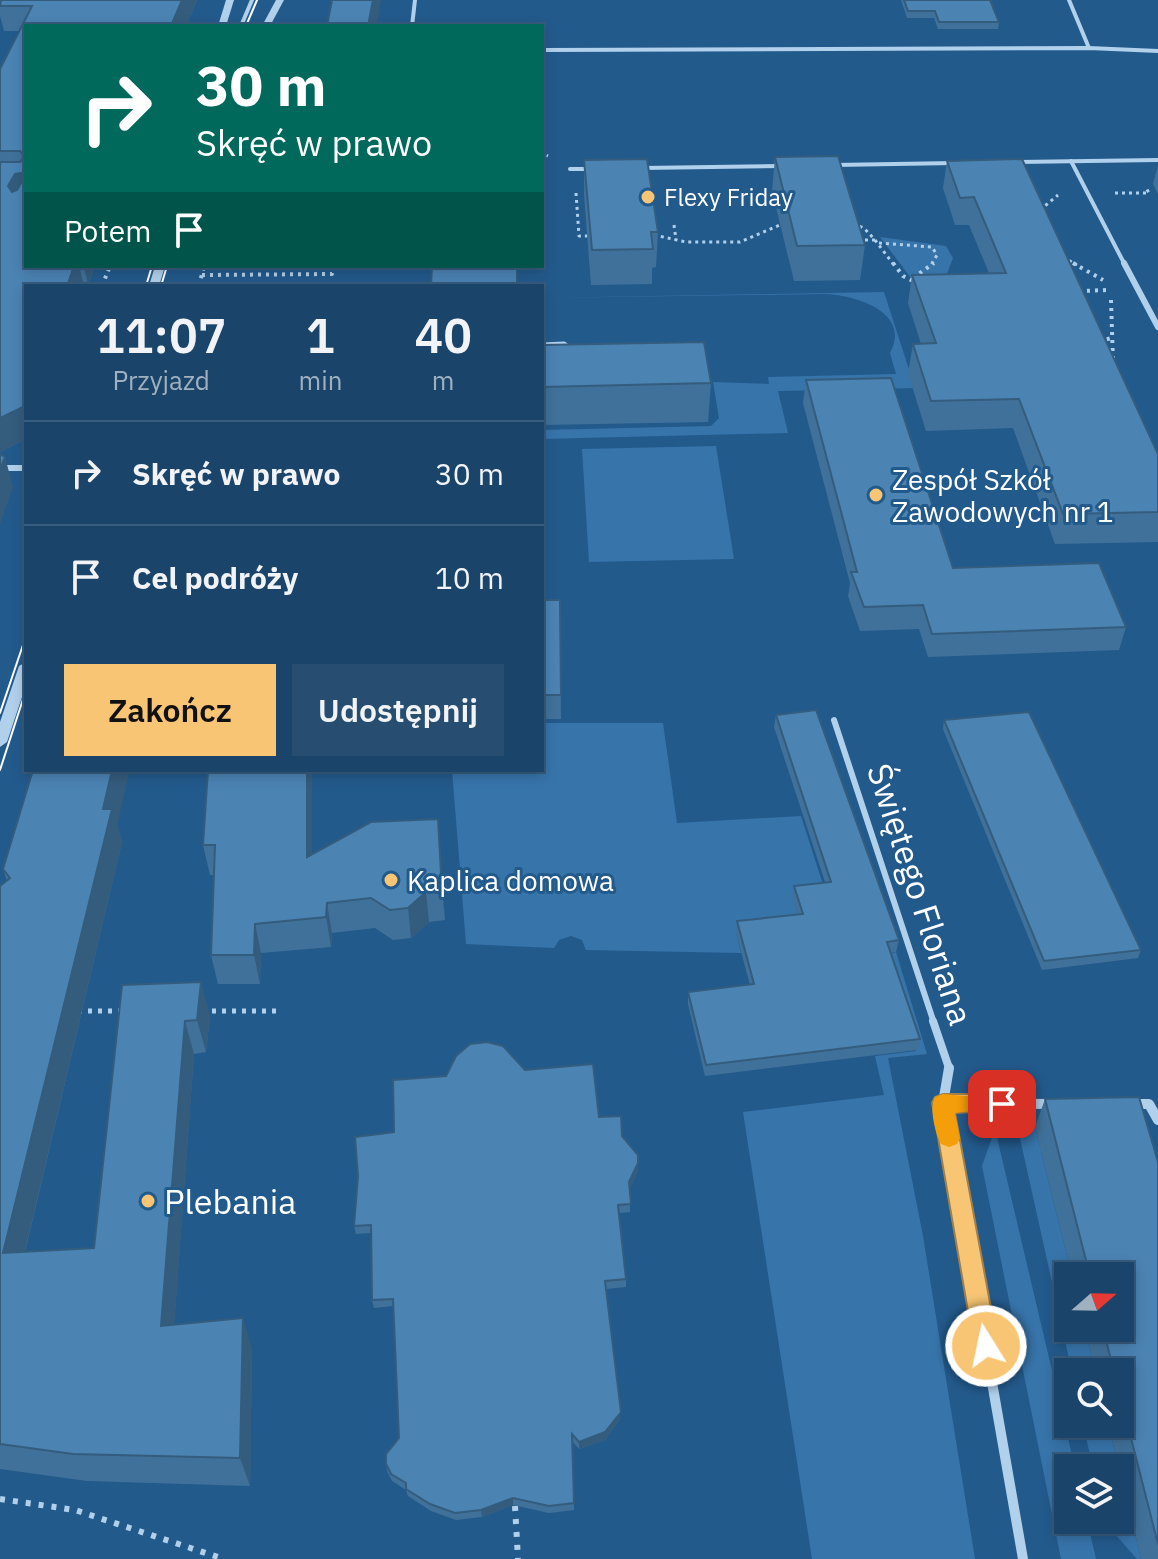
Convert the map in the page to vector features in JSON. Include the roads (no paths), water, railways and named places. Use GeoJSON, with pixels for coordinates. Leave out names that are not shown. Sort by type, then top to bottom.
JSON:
{"type":"FeatureCollection","features":[{"type":"Feature","properties":{"kind":"street"},"geometry":{"type":"LineString","coordinates":[[223,24],[230,0]]}},
{"type":"Feature","properties":{"kind":"street"},"geometry":{"type":"LineString","coordinates":[[267,24],[280,0]]}},
{"type":"Feature","properties":{"kind":"street"},"geometry":{"type":"LineString","coordinates":[[1071,161],[1158,327]]}},
{"type":"Feature","properties":{"kind":"street"},"geometry":{"type":"LineString","coordinates":[[0,468],[24,468]]}},
{"type":"Feature","properties":{"kind":"street"},"geometry":{"type":"LineString","coordinates":[[0,742],[24,672]]}},
{"type":"Feature","properties":{"kind":"street","name":"Świętego Floriana"},"geometry":{"type":"LineString","coordinates":[[949,1068],[943,1103],[1023,1559]]}},
{"type":"Feature","properties":{"kind":"street"},"geometry":{"type":"LineString","coordinates":[[943,1103],[1070,1104]]}},
{"type":"Feature","properties":{"kind":"street"},"geometry":{"type":"LineString","coordinates":[[1118,1104],[1149,1104],[1158,1120]]}},
{"type":"Feature","properties":{"kind":"lane"},"geometry":{"type":"LineString","coordinates":[[242,24],[252,0]]}},
{"type":"Feature","properties":{"kind":"lane"},"geometry":{"type":"LineString","coordinates":[[412,24],[415,0]]}},
{"type":"Feature","properties":{"kind":"lane"},"geometry":{"type":"LineString","coordinates":[[1069,0],[1089,48]]}},
{"type":"Feature","properties":{"kind":"lane"},"geometry":{"type":"LineString","coordinates":[[544,50],[1089,48],[1158,51]]}},
{"type":"Feature","properties":{"kind":"lane"},"geometry":{"type":"LineString","coordinates":[[1008,162],[1158,160]]}},
{"type":"Feature","properties":{"kind":"lane"},"geometry":{"type":"LineString","coordinates":[[833,165],[960,163]]}},
{"type":"Feature","properties":{"kind":"lane"},"geometry":{"type":"LineString","coordinates":[[632,168],[787,166]]}},
{"type":"Feature","properties":{"kind":"lane"},"geometry":{"type":"LineString","coordinates":[[570,169],[601,168]]}},
{"type":"Feature","properties":{"kind":"lane"},"geometry":{"type":"LineString","coordinates":[[544,345],[564,344],[580,358]]}},
{"type":"Feature","properties":{"kind":"lane","name":"Świętego Floriana"},"geometry":{"type":"LineString","coordinates":[[834,720],[949,1068]]}},
{"type":"Feature","properties":{"kind":"tram line"},"geometry":{"type":"LineString","coordinates":[[247,24],[257,0]]}},
{"type":"Feature","properties":{"kind":"tram line"},"geometry":{"type":"LineString","coordinates":[[147,284],[151,268]]}},
{"type":"Feature","properties":{"kind":"tram line"},"geometry":{"type":"LineString","coordinates":[[162,284],[166,268]]}},
{"type":"Feature","properties":{"kind":"tram line"},"geometry":{"type":"LineString","coordinates":[[0,713],[24,642]]}},
{"type":"Feature","properties":{"kind":"tram line"},"geometry":{"type":"LineString","coordinates":[[0,770],[24,696]]}},
{"type":"Feature","properties":{"kind":"place","name":"Flexy Friday"},"geometry":{"type":"Point","coordinates":[648,197]}},
{"type":"Feature","properties":{"kind":"place","name":"Zespół Szkół Zawodowych nr 1"},"geometry":{"type":"Point","coordinates":[876,495]}},
{"type":"Feature","properties":{"kind":"place","name":"Kaplica domowa"},"geometry":{"type":"Point","coordinates":[391,880]}},
{"type":"Feature","properties":{"kind":"place","name":"Plebania"},"geometry":{"type":"Point","coordinates":[148,1201]}}]}
